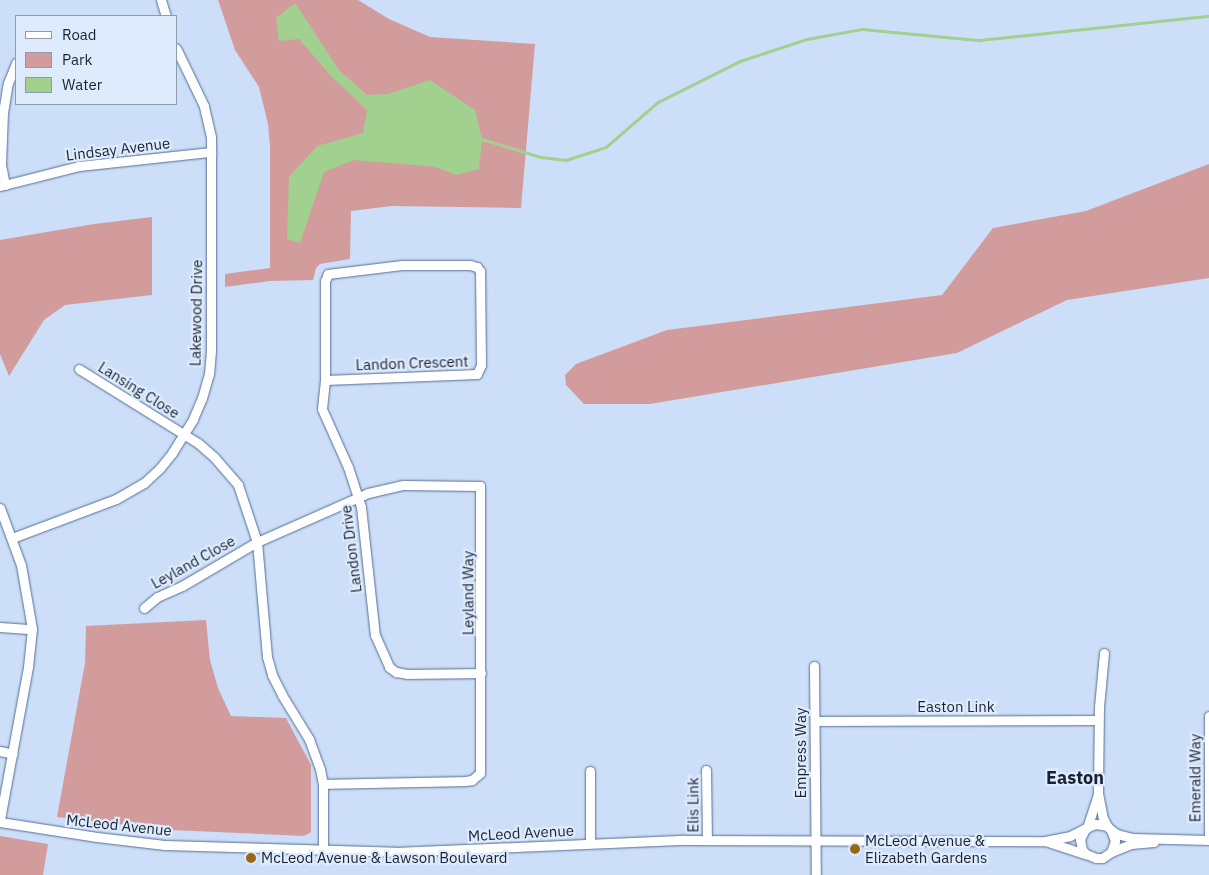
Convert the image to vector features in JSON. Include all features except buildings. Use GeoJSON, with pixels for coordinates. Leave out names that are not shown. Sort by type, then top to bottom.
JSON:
{"type":"FeatureCollection","features":[{"type":"Feature","properties":{"kind":"street"},"geometry":{"type":"LineString","coordinates":[[161,0],[166,15]]}},
{"type":"Feature","properties":{"kind":"street","name":"Lakewood Drive"},"geometry":{"type":"LineString","coordinates":[[12,538],[116,499],[144,482],[160,468],[184,434],[202,398],[209,374],[211,350],[211,152],[204,106],[178,52]]}},
{"type":"Feature","properties":{"kind":"street"},"geometry":{"type":"LineString","coordinates":[[3,186],[3,112],[8,84],[15,65]]}},
{"type":"Feature","properties":{"kind":"street","name":"Lindsay Avenue"},"geometry":{"type":"LineString","coordinates":[[3,186],[78,166],[211,152]]}},
{"type":"Feature","properties":{"kind":"street","name":"Landon Crescent"},"geometry":{"type":"LineString","coordinates":[[325,380],[477,374],[481,366],[480,271],[477,267],[402,264],[336,272],[326,278]]}},
{"type":"Feature","properties":{"kind":"street","name":"Landon Drive"},"geometry":{"type":"LineString","coordinates":[[326,278],[325,380],[322,409],[348,467],[358,497],[366,540],[375,634],[389,667],[396,672],[408,674],[482,673]]}},
{"type":"Feature","properties":{"kind":"street","name":"Lansing Close"},"geometry":{"type":"LineString","coordinates":[[80,369],[184,434],[214,457],[230,473],[244,499],[258,542],[267,657],[279,688],[310,739],[323,784],[323,851]]}},
{"type":"Feature","properties":{"kind":"street","name":"Leyland Way"},"geometry":{"type":"LineString","coordinates":[[258,542],[358,497],[403,485],[480,486],[482,764],[478,776],[465,781],[323,784]]}},
{"type":"Feature","properties":{"kind":"street"},"geometry":{"type":"LineString","coordinates":[[0,508],[12,538],[26,587],[32,629],[28,667],[0,821]]}},
{"type":"Feature","properties":{"kind":"street","name":"Leyland Close"},"geometry":{"type":"LineString","coordinates":[[144,608],[157,598],[182,586],[258,542]]}},
{"type":"Feature","properties":{"kind":"street"},"geometry":{"type":"LineString","coordinates":[[0,627],[32,629]]}},
{"type":"Feature","properties":{"kind":"street"},"geometry":{"type":"LineString","coordinates":[[1104,653],[1098,720],[1098,794],[1103,818],[1115,841],[1111,852]]}},
{"type":"Feature","properties":{"kind":"street","name":"Empress Way"},"geometry":{"type":"LineString","coordinates":[[814,666],[816,875]]}},
{"type":"Feature","properties":{"kind":"street","name":"Emerald Way"},"geometry":{"type":"LineString","coordinates":[[1209,716],[1209,840]]}},
{"type":"Feature","properties":{"kind":"street","name":"Easton Link"},"geometry":{"type":"LineString","coordinates":[[815,721],[1098,720]]}},
{"type":"Feature","properties":{"kind":"street"},"geometry":{"type":"LineString","coordinates":[[0,751],[12,754]]}},
{"type":"Feature","properties":{"kind":"street","name":"Elis Link"},"geometry":{"type":"LineString","coordinates":[[706,770],[707,840]]}},
{"type":"Feature","properties":{"kind":"street"},"geometry":{"type":"LineString","coordinates":[[590,771],[590,842]]}},
{"type":"Feature","properties":{"kind":"street"},"geometry":{"type":"LineString","coordinates":[[1086,854],[1080,844],[1098,794]]}},
{"type":"Feature","properties":{"kind":"street","name":"McLeod Avenue"},"geometry":{"type":"LineString","coordinates":[[0,821],[97,838],[165,845],[323,851],[433,851],[590,842],[707,840],[1045,841],[1070,836],[1096,824],[1109,828],[1123,836],[1159,840],[1209,840]]}},
{"type":"Feature","properties":{"kind":"street","name":"McLeod Avenue"},"geometry":{"type":"LineString","coordinates":[[1045,841],[1096,858],[1107,856],[1111,852],[1131,844],[1150,843],[1159,840]]}},
{"type":"Feature","properties":{"kind":"green space"},"geometry":{"type":"Polygon","coordinates":[[[218,0],[358,0],[389,19],[430,37],[535,44],[521,208],[392,206],[351,211],[350,259],[320,264],[316,268],[313,280],[270,281],[225,287],[225,274],[270,268],[270,147],[268,124],[259,87],[235,50],[218,0]]]}},
{"type":"Feature","properties":{"kind":"green space"},"geometry":{"type":"Polygon","coordinates":[[[1209,164],[1209,278],[1067,300],[957,353],[650,404],[584,404],[566,385],[565,375],[576,364],[667,330],[942,295],[993,228],[1086,211],[1209,164]]]}},
{"type":"Feature","properties":{"kind":"green space"},"geometry":{"type":"Polygon","coordinates":[[[152,217],[152,295],[65,305],[44,320],[9,376],[0,354],[0,240],[94,224],[152,217]]]}},
{"type":"Feature","properties":{"kind":"green space"},"geometry":{"type":"Polygon","coordinates":[[[206,620],[210,660],[218,688],[231,716],[286,718],[311,765],[311,832],[304,836],[171,830],[57,817],[85,663],[86,626],[206,620]]]}},
{"type":"Feature","properties":{"kind":"green space"},"geometry":{"type":"Polygon","coordinates":[[[0,836],[48,844],[43,875],[0,875],[0,836]]]}},
{"type":"Feature","properties":{"kind":"water"},"geometry":{"type":"Polygon","coordinates":[[[295,3],[339,70],[367,95],[388,94],[430,80],[475,110],[482,139],[479,169],[456,175],[436,167],[354,160],[324,172],[300,243],[287,239],[289,177],[317,146],[363,133],[367,110],[330,75],[299,39],[279,41],[276,18],[295,3]]]}},
{"type":"Feature","properties":{"kind":"waterway"},"geometry":{"type":"LineString","coordinates":[[482,139],[541,157],[566,160],[606,147],[658,102],[740,61],[807,39],[862,29],[979,40],[1209,16]]}},
{"type":"Feature","properties":{"kind":"place","name":"McLeod Avenue & Elizabeth Gardens"},"geometry":{"type":"Point","coordinates":[855,849]}},
{"type":"Feature","properties":{"kind":"place","name":"McLeod Avenue & Lawson Boulevard"},"geometry":{"type":"Point","coordinates":[251,858]}},
{"type":"Feature","properties":{"kind":"district","name":"Easton"},"geometry":{"type":"Point","coordinates":[1075,778]}}]}
